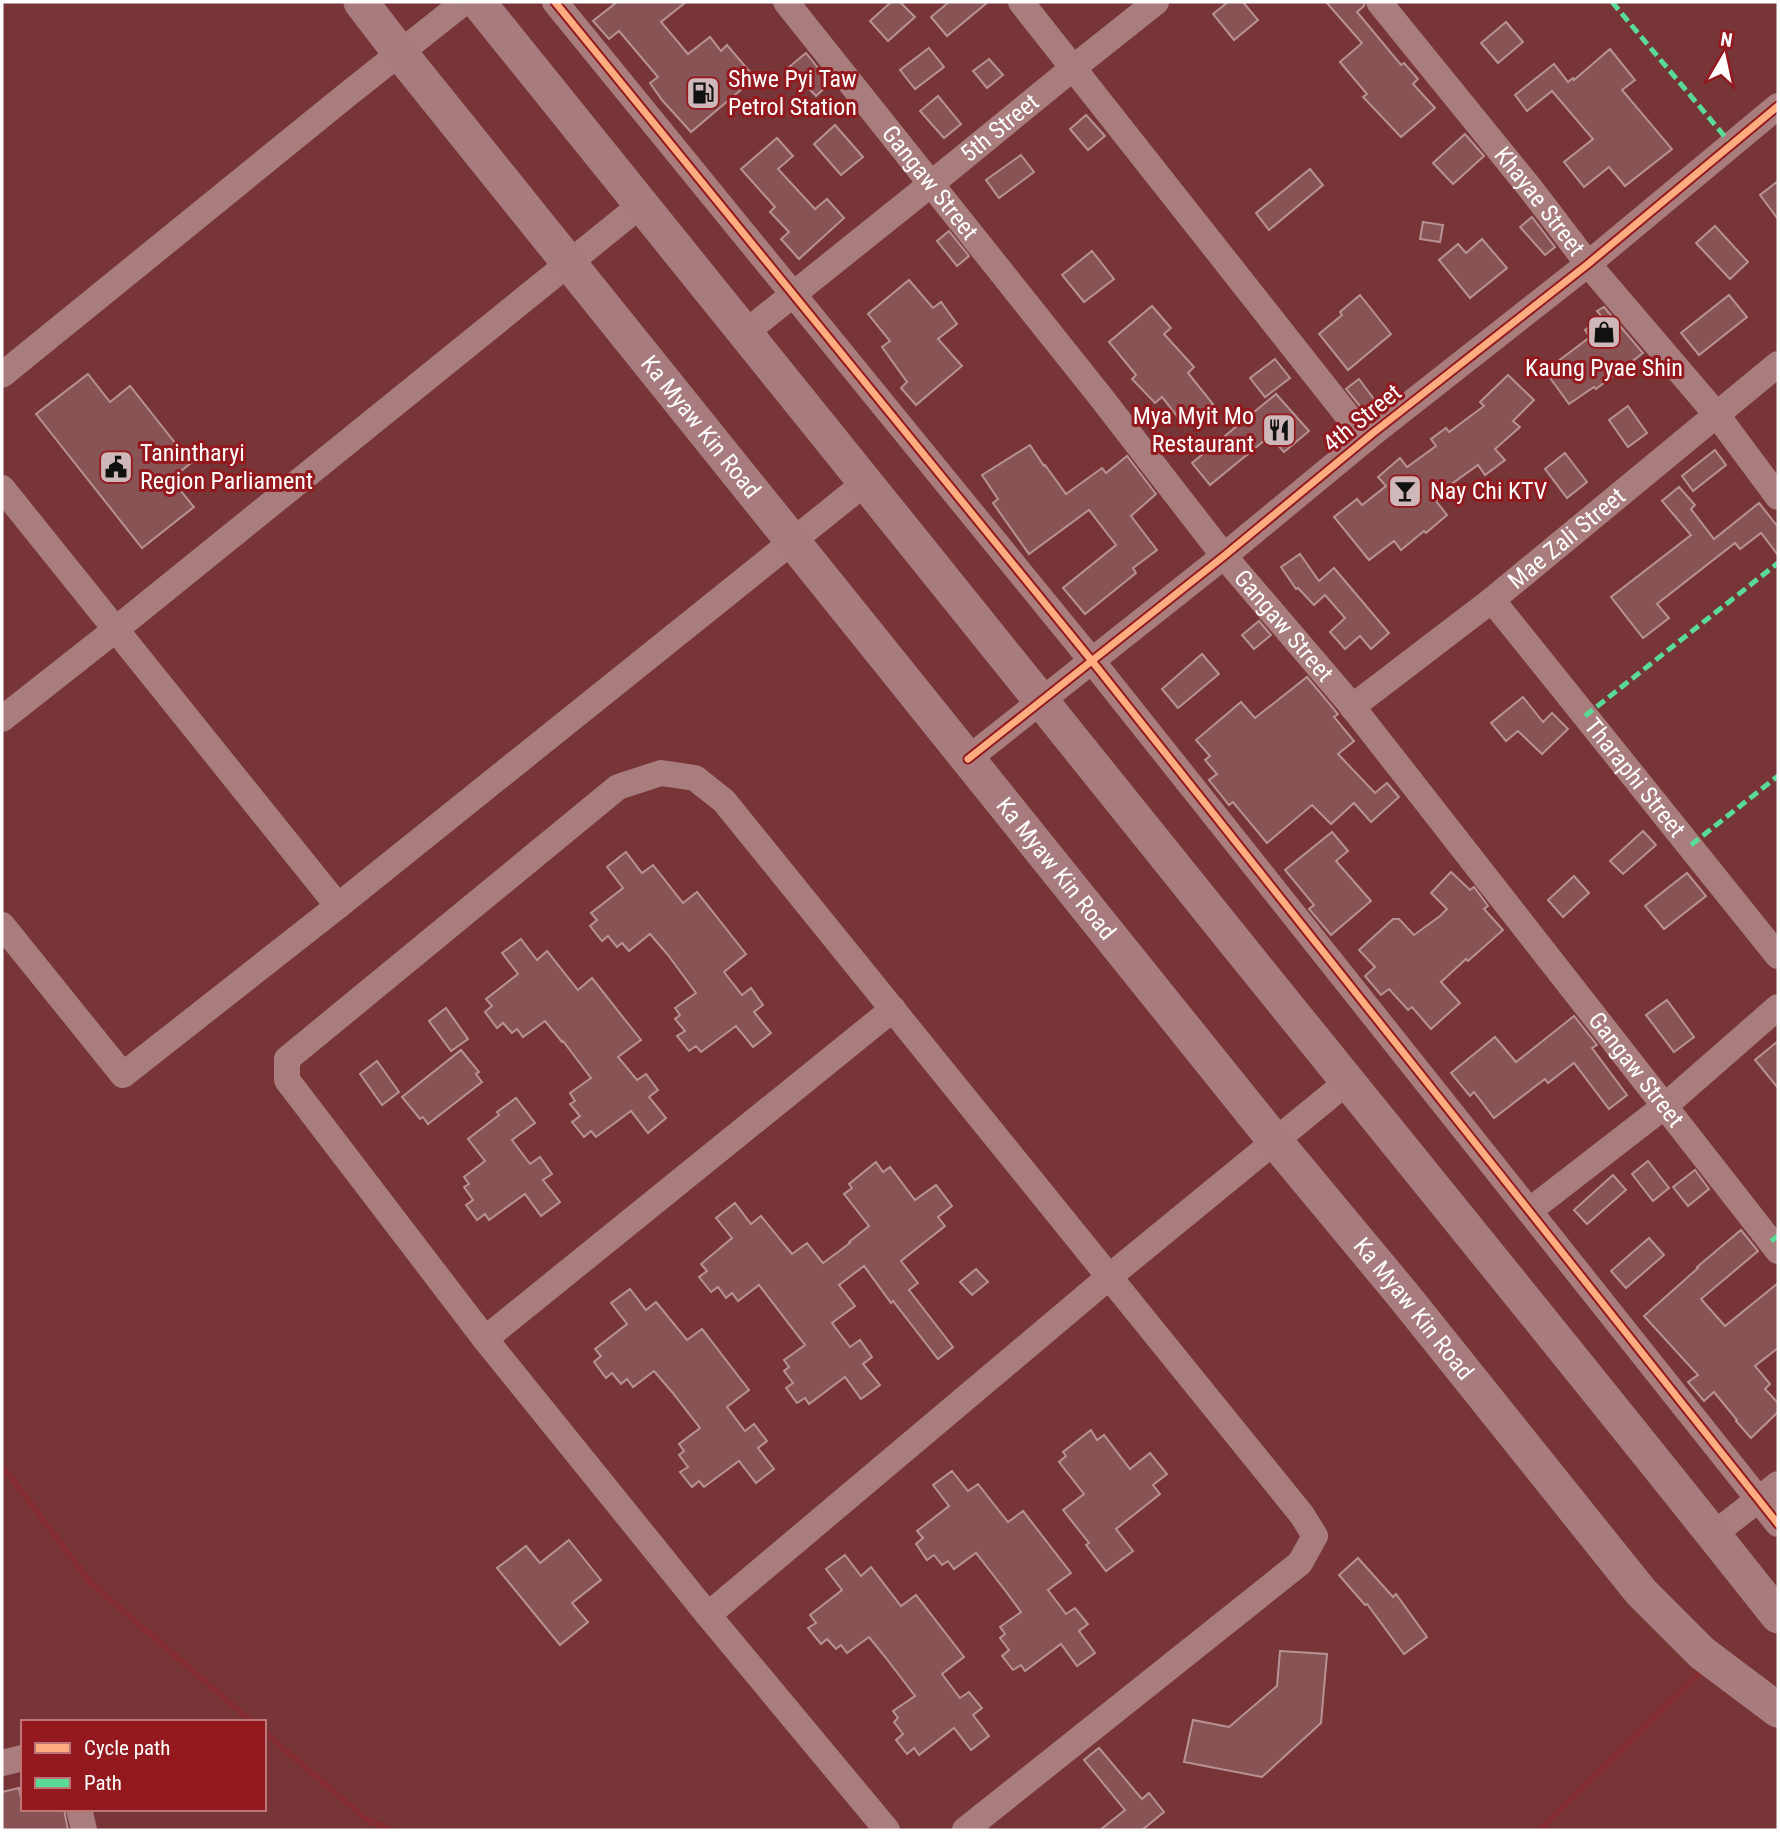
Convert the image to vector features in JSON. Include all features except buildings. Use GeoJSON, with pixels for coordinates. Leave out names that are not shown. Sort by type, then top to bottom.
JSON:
{"type":"FeatureCollection","features":[{"type":"Feature","properties":{"kind":"main road","name":"Ka Myaw Kin Road"},"geometry":{"type":"LineString","coordinates":[[362,2],[400,53],[792,541],[1641,1592],[1713,1662],[1778,1710]]}},
{"type":"Feature","properties":{"kind":"main road"},"geometry":{"type":"LineString","coordinates":[[478,2],[1778,1616]]}},
{"type":"Feature","properties":{"kind":"street"},"geometry":{"type":"LineString","coordinates":[[2,374],[464,2]]}},
{"type":"Feature","properties":{"kind":"street"},"geometry":{"type":"LineString","coordinates":[[555,2],[1092,661],[1529,1211],[1768,1492],[1778,1524]]}},
{"type":"Feature","properties":{"kind":"street","name":"Gangaw Street"},"geometry":{"type":"LineString","coordinates":[[786,2],[1224,556],[1352,708],[1778,1251]]}},
{"type":"Feature","properties":{"kind":"street"},"geometry":{"type":"LineString","coordinates":[[1021,2],[1366,439]]}},
{"type":"Feature","properties":{"kind":"street","name":"5th Street"},"geometry":{"type":"LineString","coordinates":[[744,333],[1156,2]]}},
{"type":"Feature","properties":{"kind":"street","name":"Khayae Street"},"geometry":{"type":"LineString","coordinates":[[1379,2],[1588,264],[1717,415],[1778,497]]}},
{"type":"Feature","properties":{"kind":"street","name":"4th Street"},"geometry":{"type":"LineString","coordinates":[[968,759],[1588,264],[1778,106]]}},
{"type":"Feature","properties":{"kind":"street"},"geometry":{"type":"LineString","coordinates":[[2,719],[642,204]]}},
{"type":"Feature","properties":{"kind":"street","name":"Mae Zali Street"},"geometry":{"type":"LineString","coordinates":[[1352,708],[1492,600],[1778,365]]}},
{"type":"Feature","properties":{"kind":"street"},"geometry":{"type":"LineString","coordinates":[[2,925],[123,1075],[865,483]]}},
{"type":"Feature","properties":{"kind":"street"},"geometry":{"type":"LineString","coordinates":[[2,488],[338,906]]}},
{"type":"Feature","properties":{"kind":"street","name":"Tharaphi Street"},"geometry":{"type":"LineString","coordinates":[[1492,600],[1778,956]]}},
{"type":"Feature","properties":{"kind":"street"},"geometry":{"type":"LineString","coordinates":[[887,1830],[708,1615],[485,1339],[287,1080],[287,1059],[618,787],[661,773],[695,778],[724,801],[1302,1515],[1315,1536],[1300,1563],[965,1830]]}},
{"type":"Feature","properties":{"kind":"street"},"geometry":{"type":"LineString","coordinates":[[1529,1211],[1665,1105],[1778,1007]]}},
{"type":"Feature","properties":{"kind":"street"},"geometry":{"type":"LineString","coordinates":[[485,1339],[893,1009]]}},
{"type":"Feature","properties":{"kind":"street"},"geometry":{"type":"LineString","coordinates":[[708,1615],[1109,1276],[1347,1082]]}},
{"type":"Feature","properties":{"kind":"street"},"geometry":{"type":"LineString","coordinates":[[1714,1534],[1768,1492]]}},
{"type":"Feature","properties":{"kind":"street"},"geometry":{"type":"LineString","coordinates":[[2,1763],[21,1758]]}},
{"type":"Feature","properties":{"kind":"street"},"geometry":{"type":"LineString","coordinates":[[79,1811],[84,1830]]}},
{"type":"Feature","properties":{"kind":"waterway"},"geometry":{"type":"LineString","coordinates":[[2,1468],[91,1583],[250,1720]]}},
{"type":"Feature","properties":{"kind":"waterway"},"geometry":{"type":"LineString","coordinates":[[1540,1830],[1704,1668]]}},
{"type":"Feature","properties":{"kind":"waterway"},"geometry":{"type":"LineString","coordinates":[[266,1734],[366,1819],[392,1830]]}},
{"type":"Feature","properties":{"kind":"marked path"},"geometry":{"type":"LineString","coordinates":[[1612,2],[1731,144]]}},
{"type":"Feature","properties":{"kind":"marked path"},"geometry":{"type":"LineString","coordinates":[[1585,716],[1778,563]]}},
{"type":"Feature","properties":{"kind":"marked path"},"geometry":{"type":"LineString","coordinates":[[1691,845],[1778,776]]}},
{"type":"Feature","properties":{"kind":"marked path"},"geometry":{"type":"LineString","coordinates":[[1771,1241],[1778,1236]]}},
{"type":"Feature","properties":{"kind":"cycle path"},"geometry":{"type":"LineString","coordinates":[[555,2],[1092,661],[1778,1524]]}},
{"type":"Feature","properties":{"kind":"cycle path"},"geometry":{"type":"LineString","coordinates":[[968,759],[1588,264],[1778,106]]}},
{"type":"Feature","properties":{"kind":"place","name":"Shwe Pyi Taw Petrol Station"},"geometry":{"type":"Point","coordinates":[703,93]}},
{"type":"Feature","properties":{"kind":"place","name":"Kaung Pyae Shin"},"geometry":{"type":"Point","coordinates":[1604,332]}},
{"type":"Feature","properties":{"kind":"place","name":"Mya Myit Mo Restaurant"},"geometry":{"type":"Point","coordinates":[1279,430]}},
{"type":"Feature","properties":{"kind":"place","name":"Tanintharyi Region Parliament"},"geometry":{"type":"Point","coordinates":[116,467]}},
{"type":"Feature","properties":{"kind":"place","name":"Nay Chi KTV"},"geometry":{"type":"Point","coordinates":[1405,491]}}]}
